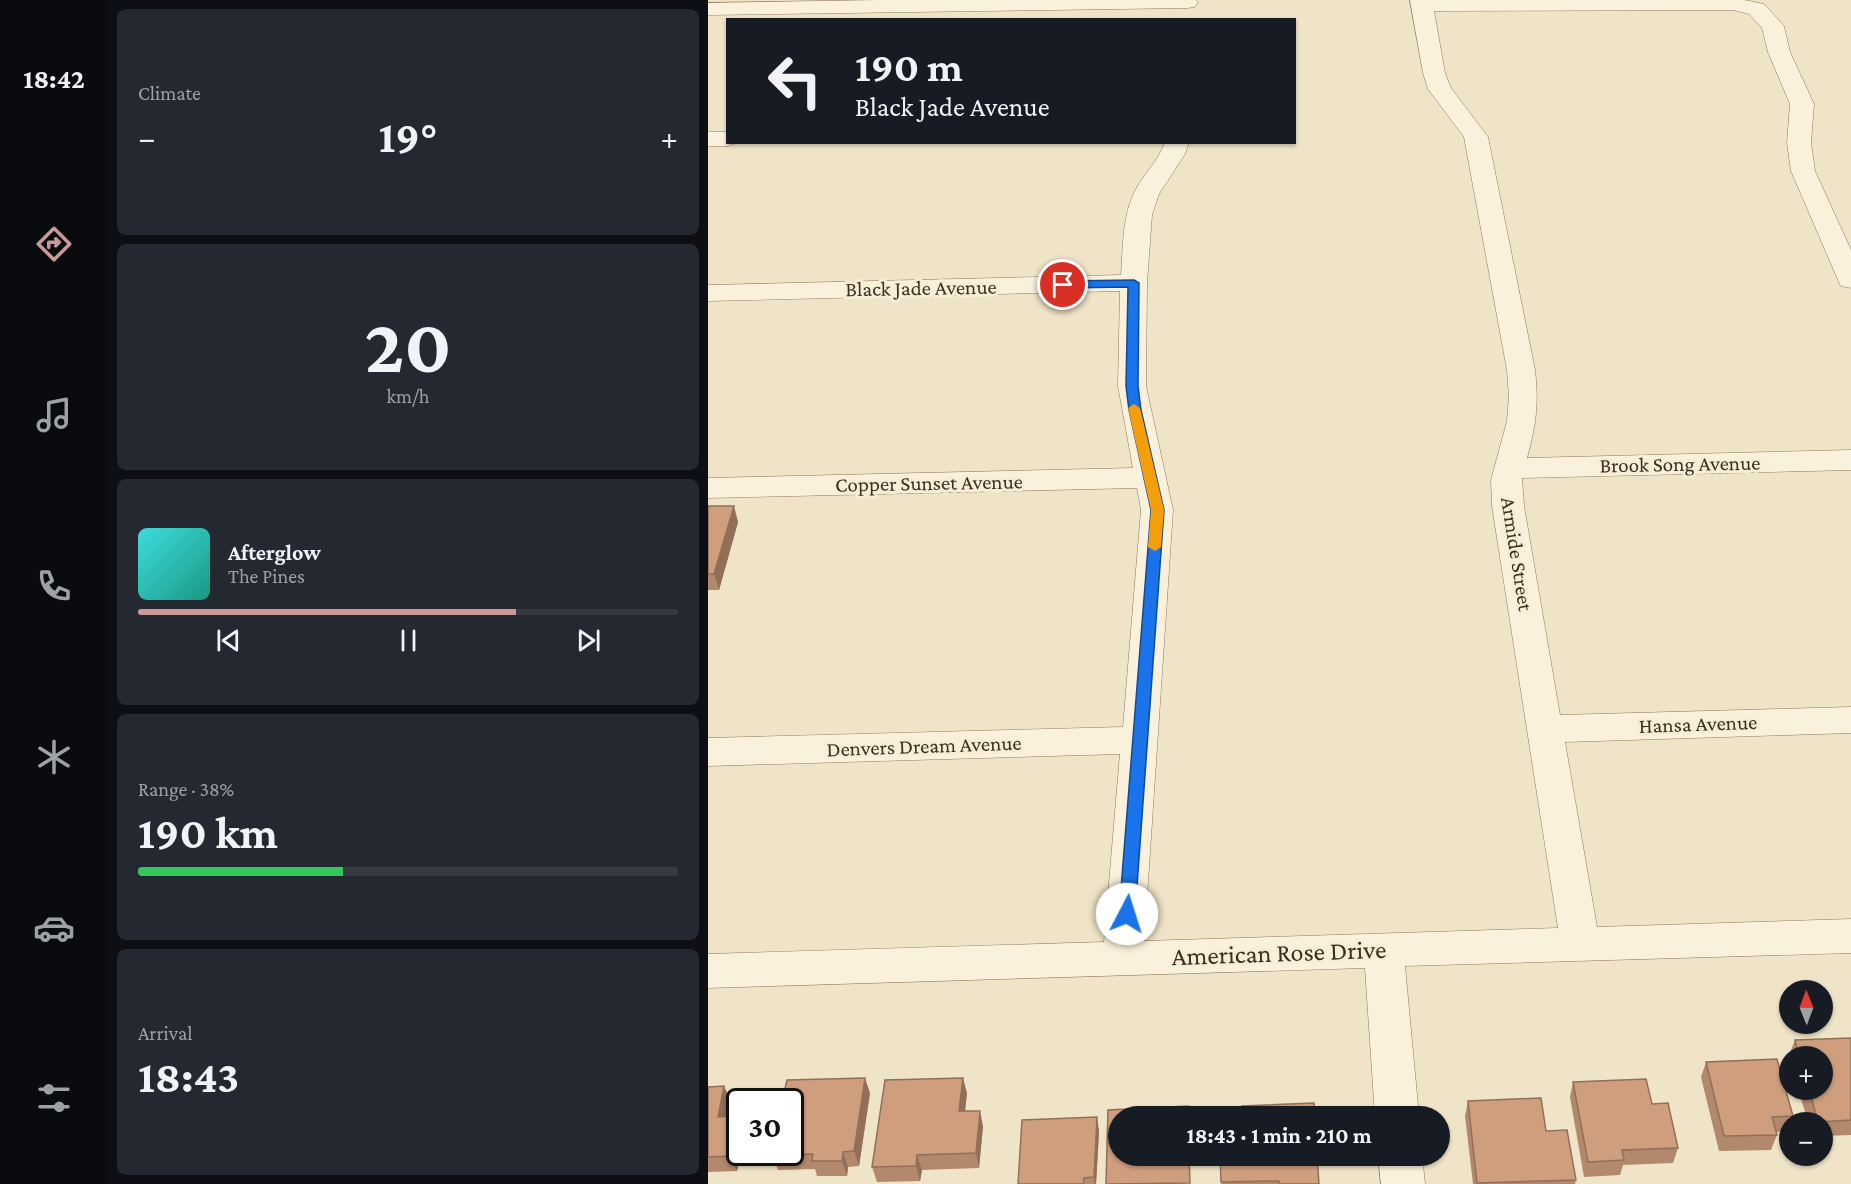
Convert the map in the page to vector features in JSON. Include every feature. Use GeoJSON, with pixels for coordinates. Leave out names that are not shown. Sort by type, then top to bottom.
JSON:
{"type":"FeatureCollection","features":[{"type":"Feature","properties":{"kind":"street"},"geometry":{"type":"LineString","coordinates":[[1422,2],[1733,4],[1756,9],[1773,26],[1779,52],[1802,104],[1800,160],[1851,280]]}},
{"type":"Feature","properties":{"kind":"street","name":"Armide Street"},"geometry":{"type":"LineString","coordinates":[[1422,2],[1434,73],[1440,89],[1476,137],[1521,370],[1524,397],[1522,421],[1506,480],[1508,506],[1580,944]]}},
{"type":"Feature","properties":{"kind":"street"},"geometry":{"type":"LineString","coordinates":[[708,9],[1186,7]]}},
{"type":"Feature","properties":{"kind":"street"},"geometry":{"type":"LineString","coordinates":[[708,139],[726,139]]}},
{"type":"Feature","properties":{"kind":"street"},"geometry":{"type":"LineString","coordinates":[[1123,958],[1157,510],[1135,410],[1132,386],[1134,283],[1139,215],[1146,194],[1173,154],[1176,144]]}},
{"type":"Feature","properties":{"kind":"street","name":"Black Jade Avenue"},"geometry":{"type":"LineString","coordinates":[[708,293],[1134,283]]}},
{"type":"Feature","properties":{"kind":"street","name":"Brook Song Avenue"},"geometry":{"type":"LineString","coordinates":[[1509,468],[1851,460]]}},
{"type":"Feature","properties":{"kind":"street","name":"Copper Sunset Avenue"},"geometry":{"type":"LineString","coordinates":[[708,488],[1151,478]]}},
{"type":"Feature","properties":{"kind":"street","name":"Hansa Avenue"},"geometry":{"type":"LineString","coordinates":[[1545,729],[1851,720]]}},
{"type":"Feature","properties":{"kind":"street","name":"Denvers Dream Avenue"},"geometry":{"type":"LineString","coordinates":[[708,752],[1140,740]]}},
{"type":"Feature","properties":{"kind":"street","name":"American Rose Drive"},"geometry":{"type":"LineString","coordinates":[[708,970],[1851,936]]}},
{"type":"Feature","properties":{"kind":"street"},"geometry":{"type":"LineString","coordinates":[[1384,950],[1396,1106]]}},
{"type":"Feature","properties":{"kind":"street"},"geometry":{"type":"LineString","coordinates":[[1401,1166],[1403,1184]]}},
{"type":"Feature","properties":{"kind":"building"},"geometry":{"type":"Polygon","coordinates":[[[708,506],[734,506],[714,574],[708,574],[708,506]]]}},
{"type":"Feature","properties":{"kind":"building"},"geometry":{"type":"Polygon","coordinates":[[[1851,1038],[1851,1120],[1833,1121],[1833,1112],[1815,1112],[1812,1100],[1833,1100],[1833,1046],[1796,1046],[1795,1040],[1851,1038]]]}},
{"type":"Feature","properties":{"kind":"building"},"geometry":{"type":"Polygon","coordinates":[[[1777,1059],[1779,1100],[1789,1100],[1792,1112],[1779,1112],[1779,1117],[1772,1117],[1777,1135],[1724,1136],[1706,1062],[1777,1059]]]}},
{"type":"Feature","properties":{"kind":"building"},"geometry":{"type":"Polygon","coordinates":[[[865,1078],[854,1151],[843,1152],[842,1161],[812,1161],[813,1154],[804,1154],[804,1088],[785,1088],[787,1080],[865,1078]]]}},
{"type":"Feature","properties":{"kind":"building"},"geometry":{"type":"Polygon","coordinates":[[[963,1078],[959,1111],[980,1111],[976,1153],[917,1155],[916,1166],[872,1167],[885,1080],[963,1078]]]}},
{"type":"Feature","properties":{"kind":"building"},"geometry":{"type":"Polygon","coordinates":[[[1646,1079],[1652,1104],[1668,1103],[1678,1148],[1622,1150],[1624,1160],[1588,1162],[1573,1082],[1646,1079]]]}},
{"type":"Feature","properties":{"kind":"building"},"geometry":{"type":"Polygon","coordinates":[[[724,1086],[718,1117],[726,1117],[726,1156],[708,1157],[708,1087],[724,1086]]]}},
{"type":"Feature","properties":{"kind":"building"},"geometry":{"type":"Polygon","coordinates":[[[1541,1098],[1546,1131],[1567,1130],[1576,1180],[1477,1183],[1468,1101],[1541,1098]]]}},
{"type":"Feature","properties":{"kind":"building"},"geometry":{"type":"Polygon","coordinates":[[[1314,1103],[1314,1106],[1242,1106],[1314,1103]]]}},
{"type":"Feature","properties":{"kind":"building"},"geometry":{"type":"Polygon","coordinates":[[[1108,1110],[1108,1166],[1189,1166],[1190,1183],[1106,1184],[1108,1110]]]}},
{"type":"Feature","properties":{"kind":"building"},"geometry":{"type":"Polygon","coordinates":[[[1097,1117],[1094,1177],[1084,1178],[1083,1184],[1018,1184],[1022,1120],[1097,1117]]]}},
{"type":"Feature","properties":{"kind":"building"},"geometry":{"type":"Polygon","coordinates":[[[1220,1166],[1318,1166],[1319,1184],[1279,1184],[1279,1181],[1221,1182],[1220,1166]]]}},
{"type":"Feature","properties":{"kind":"slow traffic"},"geometry":{"type":"LineString","coordinates":[[1134,408],[1157,510],[1155,547]]}},
{"type":"Feature","properties":{"kind":"route"},"geometry":{"type":"LineString","coordinates":[[1063,285],[1134,283],[1132,386],[1135,410],[1157,510],[1127,914]]}}]}
